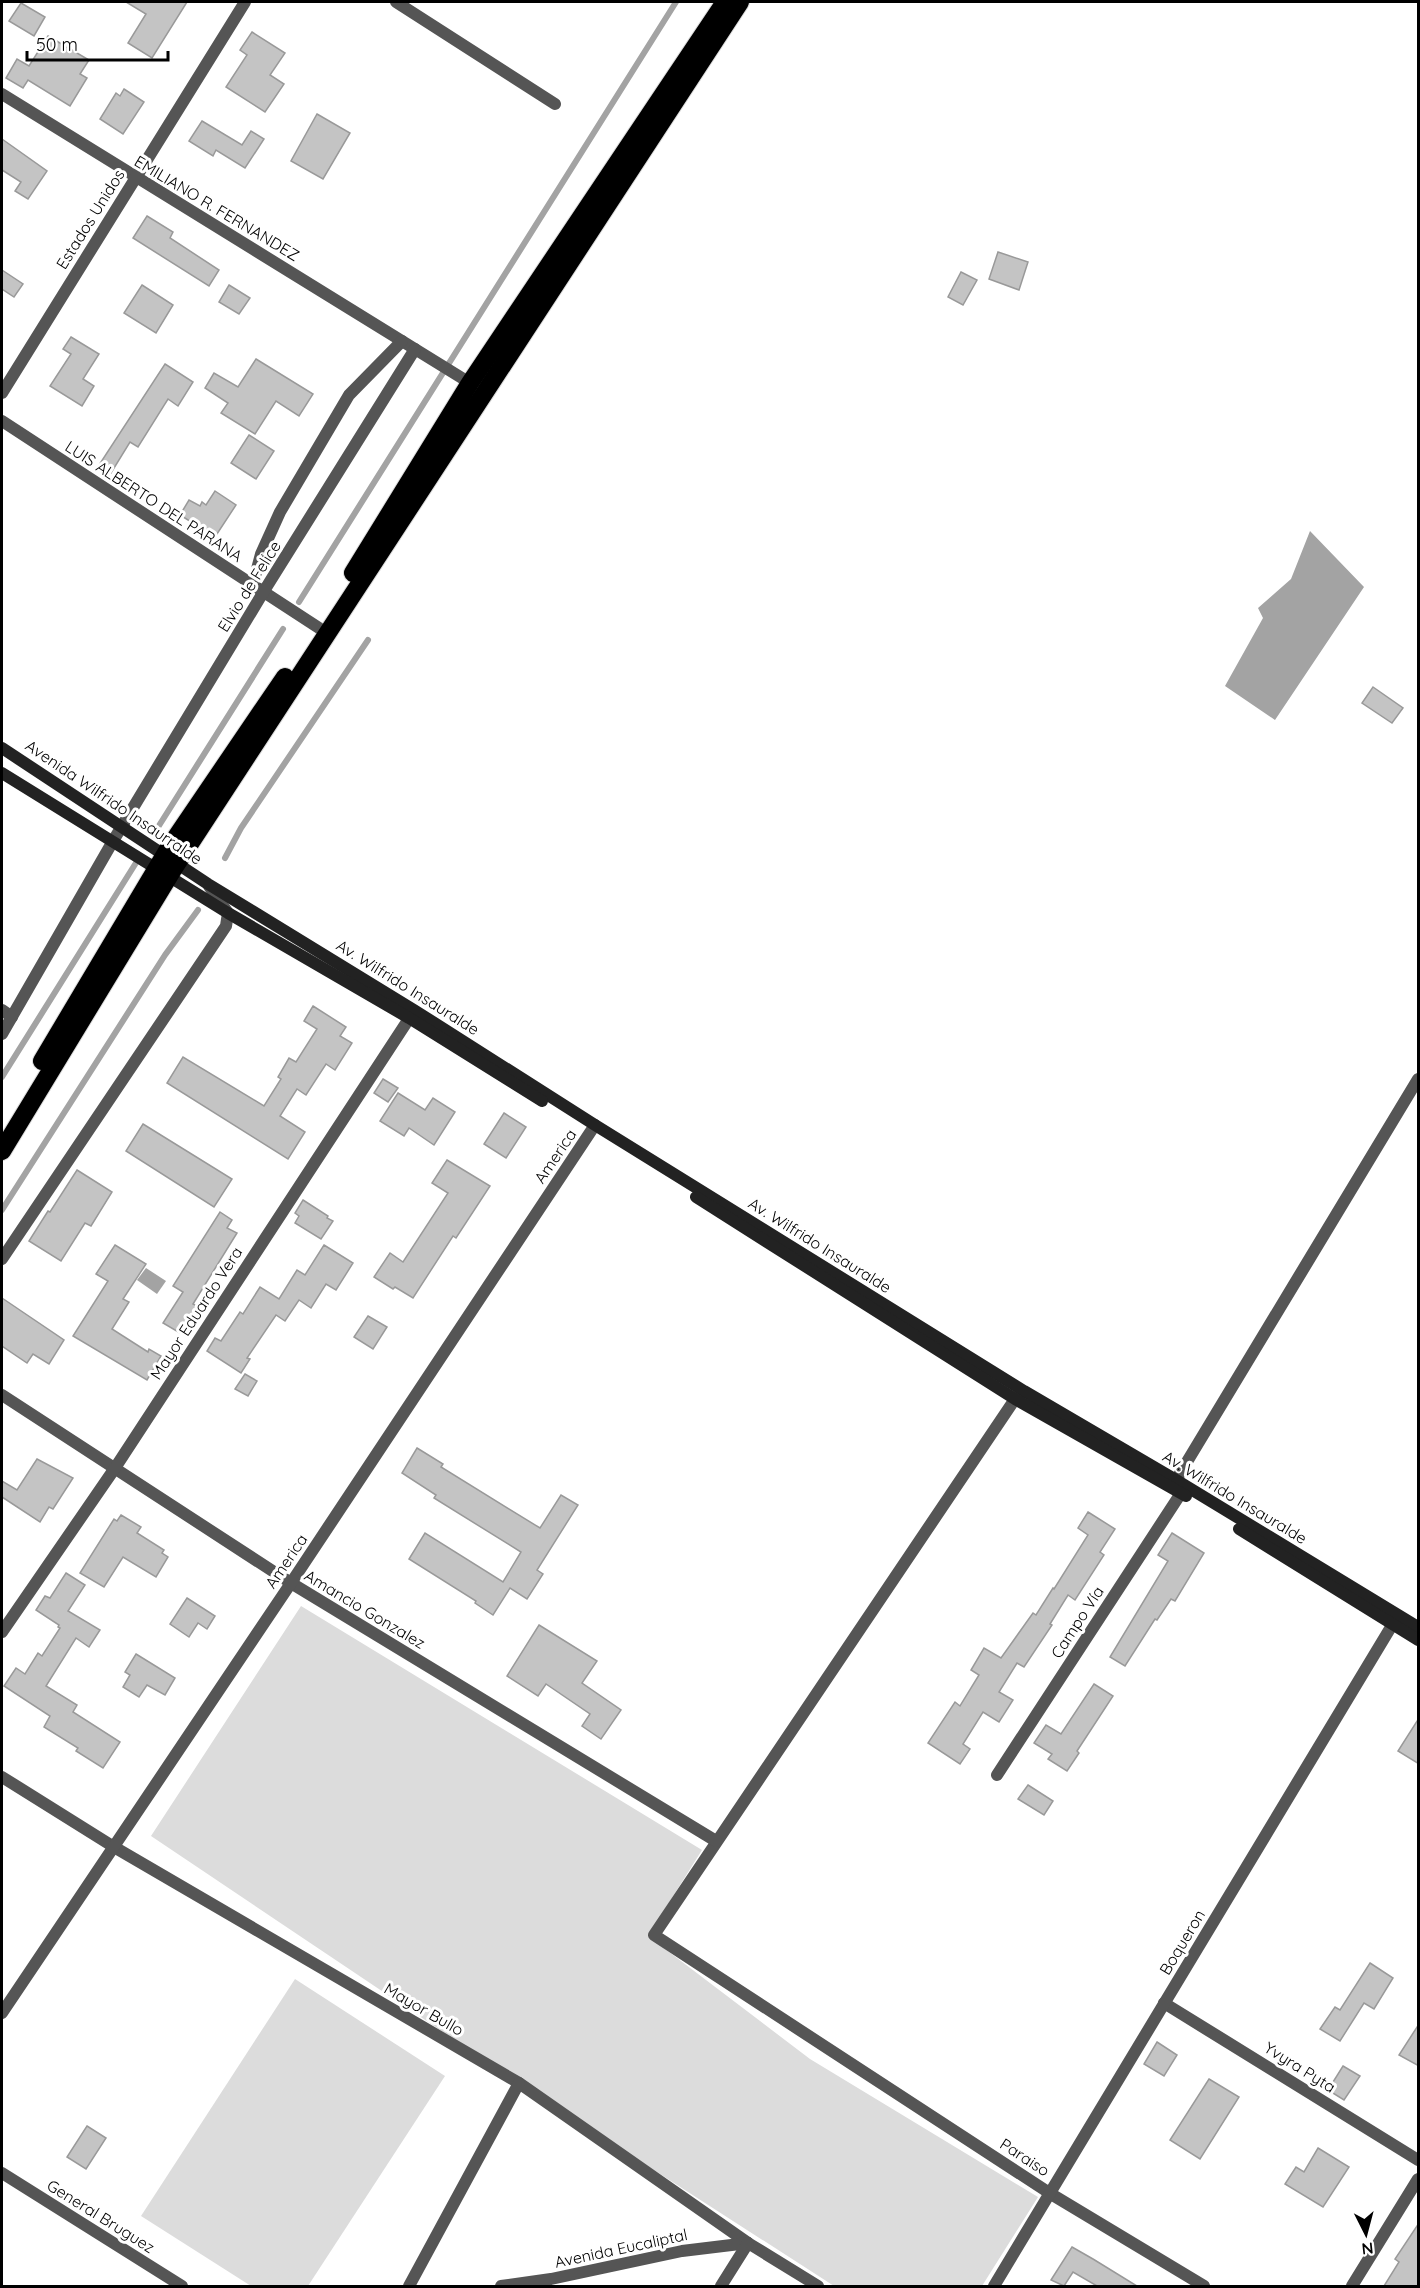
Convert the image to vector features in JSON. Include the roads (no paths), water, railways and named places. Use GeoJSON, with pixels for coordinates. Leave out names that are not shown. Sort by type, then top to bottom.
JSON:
{"type":"FeatureCollection","features":[{"type":"Feature","properties":{"kind":"highway"},"geometry":{"type":"LineString","coordinates":[[2,1129],[319,628],[470,383],[725,2]]}},
{"type":"Feature","properties":{"kind":"highway"},"geometry":{"type":"LineString","coordinates":[[2,1151],[167,866],[740,2]]}},
{"type":"Feature","properties":{"kind":"street","name":"Estados Unidos"},"geometry":{"type":"LineString","coordinates":[[2,393],[245,2]]}},
{"type":"Feature","properties":{"kind":"street"},"geometry":{"type":"LineString","coordinates":[[396,2],[555,104]]}},
{"type":"Feature","properties":{"kind":"street","name":"EMILIANO R. FERNANDEZ"},"geometry":{"type":"LineString","coordinates":[[2,94],[470,383]]}},
{"type":"Feature","properties":{"kind":"street"},"geometry":{"type":"LineString","coordinates":[[253,584],[261,554],[280,512],[349,395],[402,341]]}},
{"type":"Feature","properties":{"kind":"street","name":"Elvio de Felice"},"geometry":{"type":"LineString","coordinates":[[2,1034],[7,1014],[264,591],[415,349]]}},
{"type":"Feature","properties":{"kind":"street","name":"LUIS ALBERTO DEL PARANA"},"geometry":{"type":"LineString","coordinates":[[2,422],[319,628]]}},
{"type":"Feature","properties":{"kind":"street","name":"Avenida Wilfrido Insaurralde"},"geometry":{"type":"LineString","coordinates":[[2,748],[122,827],[167,866],[208,884]]}},
{"type":"Feature","properties":{"kind":"street"},"geometry":{"type":"LineString","coordinates":[[2,773],[113,841],[167,866],[228,913],[412,1014]]}},
{"type":"Feature","properties":{"kind":"street"},"geometry":{"type":"LineString","coordinates":[[2,1259],[226,926],[228,913],[208,884]]}},
{"type":"Feature","properties":{"kind":"street","name":"Av. Wilfrido Insauralde"},"geometry":{"type":"LineString","coordinates":[[208,884],[1020,1395],[1181,1487],[1395,1619],[1419,1627]]}},
{"type":"Feature","properties":{"kind":"street","name":"Mayor Eduardo Vera"},"geometry":{"type":"LineString","coordinates":[[2,1632],[116,1468],[412,1014]]}},
{"type":"Feature","properties":{"kind":"street","name":"Campo Vía"},"geometry":{"type":"LineString","coordinates":[[997,1775],[1181,1487],[1419,1079]]}},
{"type":"Feature","properties":{"kind":"street","name":"America"},"geometry":{"type":"LineString","coordinates":[[2,2013],[593,1128]]}},
{"type":"Feature","properties":{"kind":"street","name":"Amancio Gonzalez"},"geometry":{"type":"LineString","coordinates":[[2,1395],[291,1583],[716,1841]]}},
{"type":"Feature","properties":{"kind":"street"},"geometry":{"type":"LineString","coordinates":[[716,1841],[1020,1395]]}},
{"type":"Feature","properties":{"kind":"street"},"geometry":{"type":"LineString","coordinates":[[1395,1619],[1419,1640]]}},
{"type":"Feature","properties":{"kind":"street","name":"Boqueron"},"geometry":{"type":"LineString","coordinates":[[994,2286],[1395,1619]]}},
{"type":"Feature","properties":{"kind":"street","name":"Mayor Bullo"},"geometry":{"type":"LineString","coordinates":[[2,1777],[114,1847],[519,2084],[748,2242],[818,2286]]}},
{"type":"Feature","properties":{"kind":"street","name":"Paraiso"},"geometry":{"type":"LineString","coordinates":[[716,1841],[654,1935],[1051,2194],[1204,2286]]}},
{"type":"Feature","properties":{"kind":"street","name":"Yvyra Pyta"},"geometry":{"type":"LineString","coordinates":[[1164,2003],[1419,2160]]}},
{"type":"Feature","properties":{"kind":"street"},"geometry":{"type":"LineString","coordinates":[[409,2286],[519,2084]]}},
{"type":"Feature","properties":{"kind":"street","name":"General Bruguez"},"geometry":{"type":"LineString","coordinates":[[2,2173],[182,2286]]}},
{"type":"Feature","properties":{"kind":"street"},"geometry":{"type":"LineString","coordinates":[[1352,2286],[1419,2179]]}},
{"type":"Feature","properties":{"kind":"street"},"geometry":{"type":"LineString","coordinates":[[721,2286],[748,2242]]}},
{"type":"Feature","properties":{"kind":"street","name":"Avenida Eucaliptal"},"geometry":{"type":"LineString","coordinates":[[501,2286],[551,2279],[682,2251],[748,2242]]}},
{"type":"Feature","properties":{"kind":"waterway"},"geometry":{"type":"LineString","coordinates":[[299,602],[676,2]]}},
{"type":"Feature","properties":{"kind":"waterway"},"geometry":{"type":"LineString","coordinates":[[155,832],[283,629]]}},
{"type":"Feature","properties":{"kind":"waterway"},"geometry":{"type":"LineString","coordinates":[[225,858],[241,828],[368,640]]}},
{"type":"Feature","properties":{"kind":"waterway"},"geometry":{"type":"LineString","coordinates":[[2,1077],[139,858]]}},
{"type":"Feature","properties":{"kind":"waterway"},"geometry":{"type":"LineString","coordinates":[[2,1210],[165,955],[198,910]]}}]}
